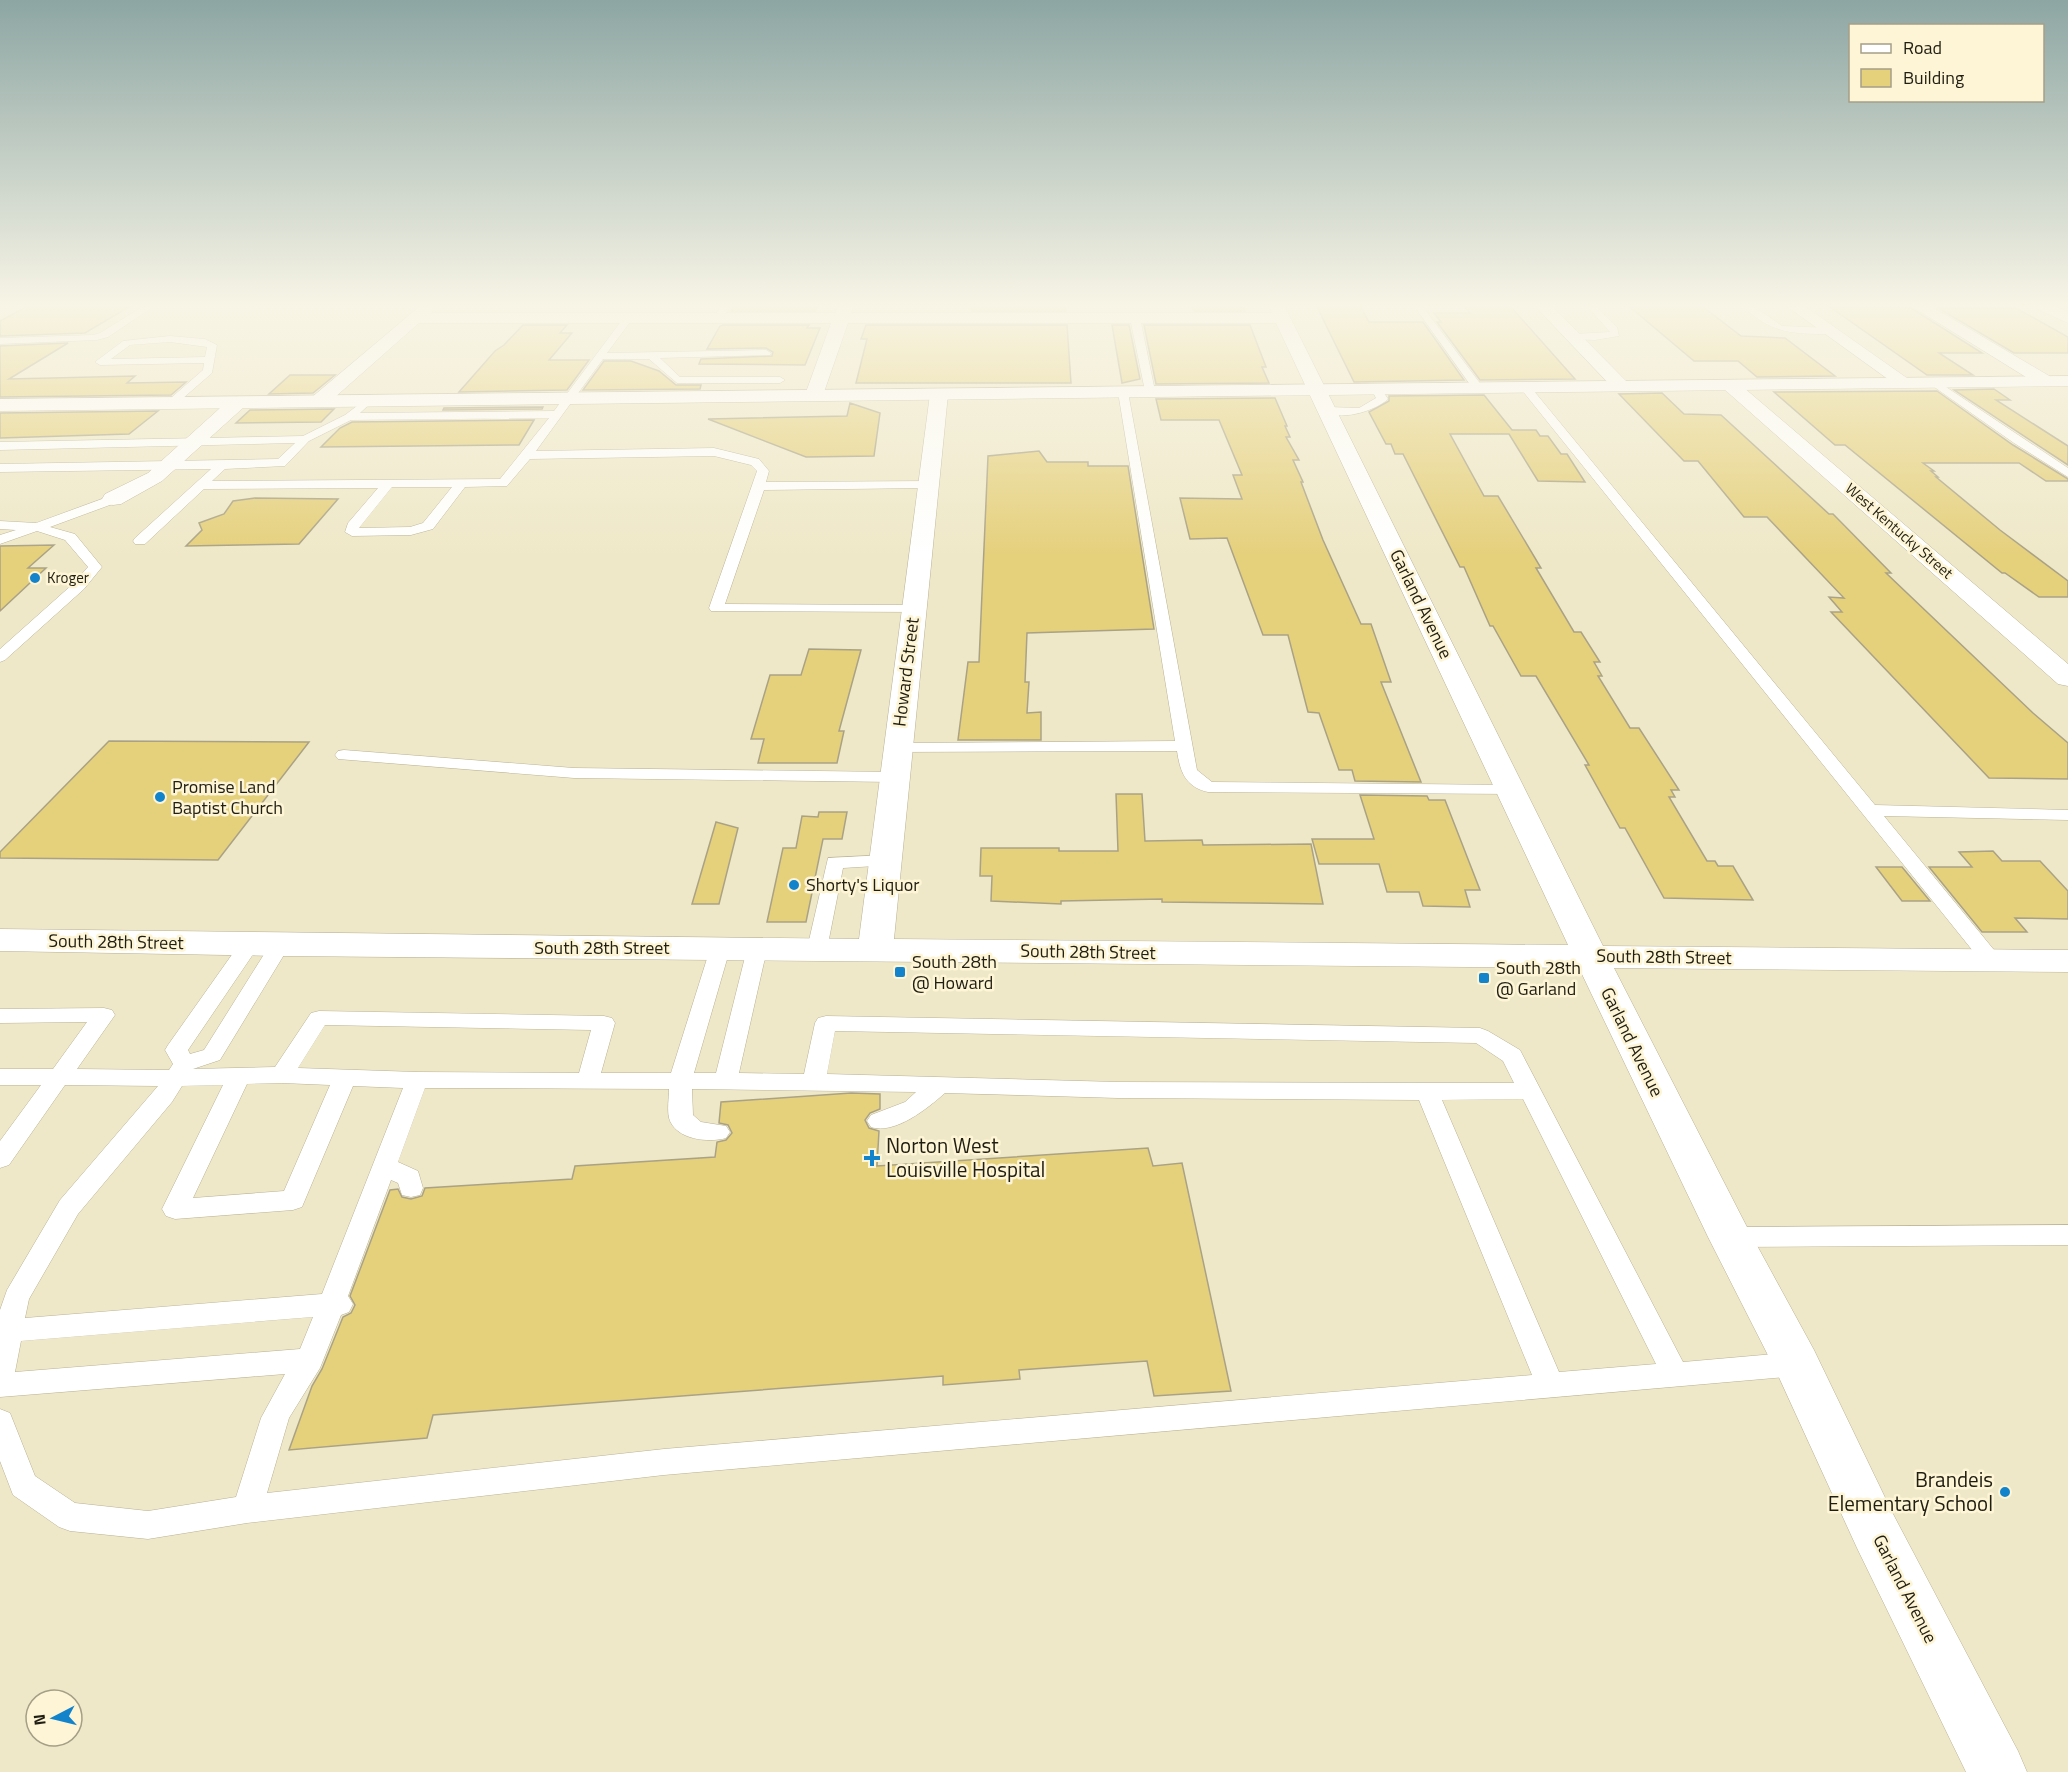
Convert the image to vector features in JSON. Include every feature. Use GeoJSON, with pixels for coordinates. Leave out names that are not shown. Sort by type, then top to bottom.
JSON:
{"type":"FeatureCollection","features":[{"type":"Feature","properties":{"kind":"street"},"geometry":{"type":"LineString","coordinates":[[318,402],[332,390]]}},
{"type":"Feature","properties":{"kind":"street"},"geometry":{"type":"LineString","coordinates":[[0,405],[366,402],[562,406],[668,390]]}},
{"type":"Feature","properties":{"kind":"street"},"geometry":{"type":"LineString","coordinates":[[689,390],[814,395],[1150,391],[1323,400],[1373,390]]}},
{"type":"Feature","properties":{"kind":"street"},"geometry":{"type":"LineString","coordinates":[[814,395],[816,390]]}},
{"type":"Feature","properties":{"kind":"street","name":"Garland Avenue"},"geometry":{"type":"LineString","coordinates":[[1318,390],[1591,957],[1730,1237],[1797,1364],[1875,1531],[1997,1772]]}},
{"type":"Feature","properties":{"kind":"street","name":"West Kentucky Street"},"geometry":{"type":"LineString","coordinates":[[1735,390],[2068,678]]}},
{"type":"Feature","properties":{"kind":"street","name":"Howard Street"},"geometry":{"type":"LineString","coordinates":[[875,950],[939,394]]}},
{"type":"Feature","properties":{"kind":"street"},"geometry":{"type":"LineString","coordinates":[[113,499],[155,477],[237,403]]}},
{"type":"Feature","properties":{"kind":"street","name":"South 28th Street"},"geometry":{"type":"LineString","coordinates":[[0,940],[265,945],[2068,961]]}},
{"type":"Feature","properties":{"kind":"lane"},"geometry":{"type":"LineString","coordinates":[[170,404],[188,390]]}},
{"type":"Feature","properties":{"kind":"lane"},"geometry":{"type":"LineString","coordinates":[[201,485],[503,483],[574,390]]}},
{"type":"Feature","properties":{"kind":"lane"},"geometry":{"type":"LineString","coordinates":[[1527,390],[1992,960]]}},
{"type":"Feature","properties":{"kind":"lane"},"geometry":{"type":"LineString","coordinates":[[1945,390],[2068,473]]}},
{"type":"Feature","properties":{"kind":"lane"},"geometry":{"type":"LineString","coordinates":[[1123,392],[1183,746],[1190,772],[1208,787],[1511,790]]}},
{"type":"Feature","properties":{"kind":"lane"},"geometry":{"type":"LineString","coordinates":[[0,468],[281,463],[304,439],[349,417],[366,402]]}},
{"type":"Feature","properties":{"kind":"lane"},"geometry":{"type":"LineString","coordinates":[[349,417],[562,406]]}},
{"type":"Feature","properties":{"kind":"lane"},"geometry":{"type":"LineString","coordinates":[[0,446],[304,439]]}},
{"type":"Feature","properties":{"kind":"lane"},"geometry":{"type":"LineString","coordinates":[[527,454],[714,452],[755,462],[764,471],[716,608],[914,609]]}},
{"type":"Feature","properties":{"kind":"lane"},"geometry":{"type":"LineString","coordinates":[[140,541],[222,465]]}},
{"type":"Feature","properties":{"kind":"lane"},"geometry":{"type":"LineString","coordinates":[[389,483],[353,526],[352,532],[411,531],[428,526],[462,483]]}},
{"type":"Feature","properties":{"kind":"lane"},"geometry":{"type":"LineString","coordinates":[[759,486],[928,484]]}},
{"type":"Feature","properties":{"kind":"lane"},"geometry":{"type":"LineString","coordinates":[[0,540],[113,499]]}},
{"type":"Feature","properties":{"kind":"lane"},"geometry":{"type":"LineString","coordinates":[[0,525],[37,527],[70,537],[95,567],[79,586],[0,657]]}},
{"type":"Feature","properties":{"kind":"lane"},"geometry":{"type":"LineString","coordinates":[[898,748],[1183,746]]}},
{"type":"Feature","properties":{"kind":"lane"},"geometry":{"type":"LineString","coordinates":[[344,755],[574,773],[894,777]]}},
{"type":"Feature","properties":{"kind":"lane"},"geometry":{"type":"LineString","coordinates":[[1871,810],[2068,815]]}},
{"type":"Feature","properties":{"kind":"lane"},"geometry":{"type":"LineString","coordinates":[[817,949],[835,862],[885,861]]}},
{"type":"Feature","properties":{"kind":"lane"},"geometry":{"type":"LineString","coordinates":[[180,1071],[176,1050],[265,945]]}},
{"type":"Feature","properties":{"kind":"lane"},"geometry":{"type":"LineString","coordinates":[[0,1376],[16,1298],[69,1208],[164,1096],[180,1071],[212,1055],[265,945]]}},
{"type":"Feature","properties":{"kind":"lane"},"geometry":{"type":"LineString","coordinates":[[718,1132],[695,1130],[681,1118],[680,1081],[720,948]]}},
{"type":"Feature","properties":{"kind":"lane"},"geometry":{"type":"LineString","coordinates":[[726,1081],[757,949]]}},
{"type":"Feature","properties":{"kind":"lane"},"geometry":{"type":"LineString","coordinates":[[0,1016],[104,1015],[0,1160]]}},
{"type":"Feature","properties":{"kind":"lane"},"geometry":{"type":"LineString","coordinates":[[282,1075],[319,1018],[604,1023],[588,1080]]}},
{"type":"Feature","properties":{"kind":"lane"},"geometry":{"type":"LineString","coordinates":[[814,1082],[826,1023],[1480,1036],[1512,1056],[1675,1373]]}},
{"type":"Feature","properties":{"kind":"lane"},"geometry":{"type":"LineString","coordinates":[[0,1077],[59,1077],[180,1071],[239,1076],[282,1075],[417,1080],[814,1082],[1118,1090],[1531,1091]]}},
{"type":"Feature","properties":{"kind":"lane"},"geometry":{"type":"LineString","coordinates":[[239,1076],[176,1209],[293,1200],[345,1077]]}},
{"type":"Feature","properties":{"kind":"lane"},"geometry":{"type":"LineString","coordinates":[[247,1509],[275,1418],[286,1395],[310,1360],[336,1304],[417,1080]]}},
{"type":"Feature","properties":{"kind":"lane"},"geometry":{"type":"LineString","coordinates":[[879,1121],[913,1108],[939,1084]]}},
{"type":"Feature","properties":{"kind":"lane"},"geometry":{"type":"LineString","coordinates":[[1427,1092],[1551,1387]]}},
{"type":"Feature","properties":{"kind":"lane"},"geometry":{"type":"LineString","coordinates":[[385,1166],[409,1178],[411,1188]]}},
{"type":"Feature","properties":{"kind":"lane"},"geometry":{"type":"LineString","coordinates":[[1730,1237],[2068,1235]]}},
{"type":"Feature","properties":{"kind":"lane"},"geometry":{"type":"LineString","coordinates":[[8,1330],[336,1304]]}},
{"type":"Feature","properties":{"kind":"lane"},"geometry":{"type":"LineString","coordinates":[[0,1385],[310,1360]]}},
{"type":"Feature","properties":{"kind":"lane"},"geometry":{"type":"LineString","coordinates":[[0,1422],[24,1485],[70,1517],[148,1525],[247,1509],[664,1462],[1797,1364]]}},
{"type":"Feature","properties":{"kind":"building"},"geometry":{"type":"Polygon","coordinates":[[[0,390],[177,390],[171,395],[0,397],[0,390]]]}},
{"type":"Feature","properties":{"kind":"building"},"geometry":{"type":"Polygon","coordinates":[[[274,390],[317,390],[313,393],[269,394],[274,390]]]}},
{"type":"Feature","properties":{"kind":"building"},"geometry":{"type":"Polygon","coordinates":[[[461,390],[567,390],[567,390],[459,392],[461,390]]]}},
{"type":"Feature","properties":{"kind":"building"},"geometry":{"type":"Polygon","coordinates":[[[1954,390],[1995,390],[2010,400],[1996,400],[2068,446],[2068,465],[1954,390]]]}},
{"type":"Feature","properties":{"kind":"building"},"geometry":{"type":"Polygon","coordinates":[[[1937,391],[2013,445],[2068,479],[2068,481],[2046,481],[2019,463],[1923,463],[1934,471],[1931,471],[1938,477],[1936,477],[2000,530],[2068,581],[2068,597],[2039,597],[2002,573],[1845,445],[1835,445],[1774,392],[1937,391]]]}},
{"type":"Feature","properties":{"kind":"building"},"geometry":{"type":"Polygon","coordinates":[[[1662,393],[1684,414],[1721,415],[1829,514],[1833,514],[1891,573],[1886,573],[2033,713],[2068,743],[2068,779],[1989,778],[1831,612],[1842,612],[1829,597],[1844,598],[1767,517],[1744,517],[1698,461],[1684,461],[1619,394],[1662,393]]]}},
{"type":"Feature","properties":{"kind":"building"},"geometry":{"type":"Polygon","coordinates":[[[1484,395],[1512,430],[1536,430],[1540,436],[1548,436],[1561,454],[1567,454],[1585,482],[1538,481],[1509,434],[1450,434],[1484,496],[1498,496],[1541,568],[1536,568],[1574,632],[1581,632],[1600,662],[1594,662],[1602,676],[1598,676],[1630,728],[1639,728],[1679,790],[1671,790],[1675,797],[1669,797],[1707,861],[1715,861],[1718,866],[1733,866],[1753,900],[1664,898],[1625,828],[1620,828],[1585,765],[1589,765],[1536,676],[1521,676],[1493,626],[1490,626],[1464,567],[1460,567],[1403,454],[1395,454],[1391,444],[1386,444],[1369,412],[1389,401],[1389,396],[1484,395]]]}},
{"type":"Feature","properties":{"kind":"building"},"geometry":{"type":"Polygon","coordinates":[[[1275,398],[1290,437],[1286,437],[1299,460],[1293,460],[1323,540],[1361,624],[1371,624],[1391,682],[1381,682],[1421,782],[1355,781],[1352,770],[1339,770],[1319,713],[1308,712],[1288,635],[1263,635],[1227,538],[1190,539],[1180,498],[1242,499],[1233,475],[1242,475],[1219,420],[1161,420],[1156,399],[1275,398]]]}},
{"type":"Feature","properties":{"kind":"building"},"geometry":{"type":"Polygon","coordinates":[[[850,403],[880,413],[874,456],[806,457],[708,419],[847,416],[850,403]]]}},
{"type":"Feature","properties":{"kind":"building"},"geometry":{"type":"Polygon","coordinates":[[[543,407],[542,409],[443,410],[444,408],[543,407]]]}},
{"type":"Feature","properties":{"kind":"building"},"geometry":{"type":"Polygon","coordinates":[[[334,409],[321,422],[236,423],[250,410],[334,409]]]}},
{"type":"Feature","properties":{"kind":"building"},"geometry":{"type":"Polygon","coordinates":[[[158,411],[129,434],[0,438],[0,413],[158,411]]]}},
{"type":"Feature","properties":{"kind":"building"},"geometry":{"type":"Polygon","coordinates":[[[534,420],[519,445],[321,447],[340,428],[352,422],[534,420]]]}},
{"type":"Feature","properties":{"kind":"building"},"geometry":{"type":"Polygon","coordinates":[[[1039,451],[1047,462],[1088,462],[1088,466],[1128,466],[1154,629],[1027,633],[1025,682],[1029,682],[1027,713],[1041,712],[1041,740],[958,740],[968,662],[979,662],[988,456],[1039,451]]]}},
{"type":"Feature","properties":{"kind":"building"},"geometry":{"type":"Polygon","coordinates":[[[255,498],[338,499],[299,544],[186,546],[202,530],[199,523],[224,514],[233,501],[255,498]]]}},
{"type":"Feature","properties":{"kind":"building","name":"Kroger"},"geometry":{"type":"Polygon","coordinates":[[[54,545],[28,568],[46,568],[0,611],[0,546],[54,545]]]}},
{"type":"Feature","properties":{"kind":"building"},"geometry":{"type":"Polygon","coordinates":[[[809,649],[861,650],[839,731],[844,731],[837,763],[758,763],[764,739],[751,739],[770,675],[801,675],[809,649]]]}},
{"type":"Feature","properties":{"kind":"building","name":"Promise Land Baptist Church"},"geometry":{"type":"Polygon","coordinates":[[[109,741],[309,742],[218,860],[0,858],[0,852],[109,741]]]}},
{"type":"Feature","properties":{"kind":"building"},"geometry":{"type":"Polygon","coordinates":[[[1116,794],[1142,794],[1145,841],[1202,840],[1203,845],[1311,844],[1323,904],[1162,902],[1162,899],[1061,901],[1061,904],[991,901],[992,876],[980,876],[981,848],[1118,851],[1116,794]]]}},
{"type":"Feature","properties":{"kind":"building"},"geometry":{"type":"Polygon","coordinates":[[[1360,795],[1427,796],[1429,800],[1445,800],[1480,890],[1465,890],[1470,907],[1423,906],[1419,892],[1387,892],[1379,864],[1319,864],[1312,839],[1374,839],[1360,795]]]}},
{"type":"Feature","properties":{"kind":"building","name":"Shorty's Liquor"},"geometry":{"type":"Polygon","coordinates":[[[819,812],[847,812],[842,839],[823,839],[806,922],[767,922],[783,848],[796,848],[802,816],[818,817],[819,812]]]}},
{"type":"Feature","properties":{"kind":"building"},"geometry":{"type":"Polygon","coordinates":[[[716,822],[738,828],[719,904],[692,904],[716,822]]]}},
{"type":"Feature","properties":{"kind":"building"},"geometry":{"type":"Polygon","coordinates":[[[1993,851],[2002,861],[2040,861],[2068,891],[2068,919],[2015,918],[2027,932],[1982,932],[1929,867],[1972,867],[1959,852],[1993,851]]]}},
{"type":"Feature","properties":{"kind":"building"},"geometry":{"type":"Polygon","coordinates":[[[1876,867],[1902,867],[1930,901],[1902,901],[1876,867]]]}},
{"type":"Feature","properties":{"kind":"building","name":"Norton West Louisville Hospital"},"geometry":{"type":"Polygon","coordinates":[[[851,1093],[880,1094],[880,1109],[870,1113],[865,1120],[869,1128],[879,1131],[877,1166],[1148,1148],[1153,1166],[1182,1163],[1231,1391],[1154,1396],[1147,1361],[1019,1370],[1020,1379],[943,1385],[943,1376],[433,1415],[427,1438],[289,1450],[312,1386],[322,1369],[343,1317],[351,1313],[355,1305],[350,1296],[390,1190],[398,1189],[402,1197],[411,1199],[422,1196],[425,1188],[572,1179],[575,1166],[715,1157],[717,1142],[726,1140],[732,1133],[728,1125],[719,1123],[721,1102],[851,1093]]]}},
{"type":"Feature","properties":{"kind":"place","name":"Kroger"},"geometry":{"type":"Point","coordinates":[35,578]}},
{"type":"Feature","properties":{"kind":"place","name":"Promise Land Baptist Church"},"geometry":{"type":"Point","coordinates":[160,797]}},
{"type":"Feature","properties":{"kind":"place","name":"Shorty's Liquor"},"geometry":{"type":"Point","coordinates":[794,885]}},
{"type":"Feature","properties":{"kind":"place","name":"South 28th @ Howard"},"geometry":{"type":"Point","coordinates":[900,972]}},
{"type":"Feature","properties":{"kind":"place","name":"South 28th @ Garland"},"geometry":{"type":"Point","coordinates":[1484,978]}},
{"type":"Feature","properties":{"kind":"place","name":"Norton West Louisville Hospital"},"geometry":{"type":"Point","coordinates":[872,1158]}},
{"type":"Feature","properties":{"kind":"place","name":"Brandeis Elementary School"},"geometry":{"type":"Point","coordinates":[2005,1492]}}]}
